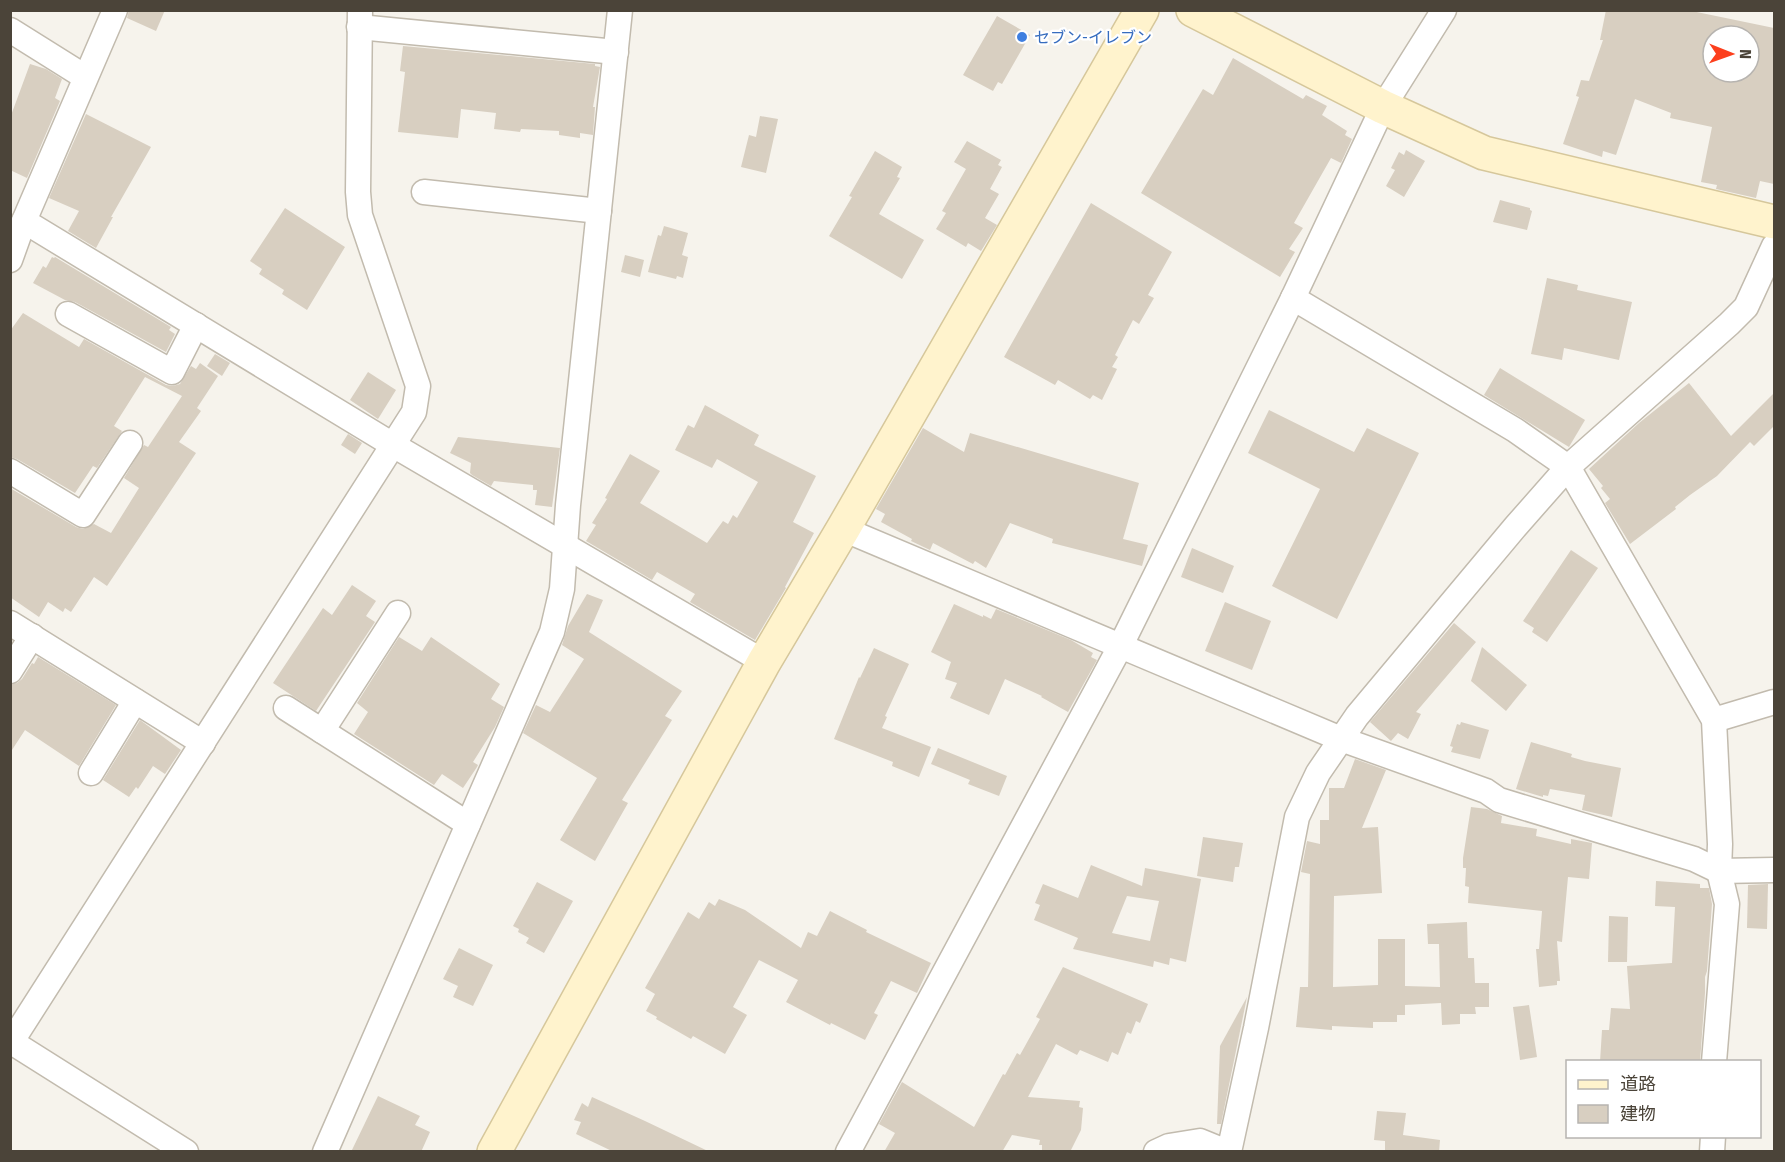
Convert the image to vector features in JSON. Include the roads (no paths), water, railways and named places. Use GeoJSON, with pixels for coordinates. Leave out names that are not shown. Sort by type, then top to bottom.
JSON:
{"type":"FeatureCollection","features":[{"type":"Feature","properties":{"kind":"street"},"geometry":{"type":"LineString","coordinates":[[10,260],[24,221],[115,10]]}},
{"type":"Feature","properties":{"kind":"street"},"geometry":{"type":"LineString","coordinates":[[325,1152],[552,633],[562,589],[620,10]]}},
{"type":"Feature","properties":{"kind":"street"},"geometry":{"type":"LineString","coordinates":[[494,1152],[764,662],[1142,10]]}},
{"type":"Feature","properties":{"kind":"street"},"geometry":{"type":"LineString","coordinates":[[1193,10],[1383,107],[1484,153],[1774,222]]}},
{"type":"Feature","properties":{"kind":"street"},"geometry":{"type":"LineString","coordinates":[[848,1152],[1121,645],[1293,298],[1383,107],[1444,10]]}},
{"type":"Feature","properties":{"kind":"street"},"geometry":{"type":"LineString","coordinates":[[186,1152],[11,1043],[414,412],[418,386],[360,215],[358,192],[360,19],[616,52]]}},
{"type":"Feature","properties":{"kind":"street"},"geometry":{"type":"LineString","coordinates":[[10,30],[85,77]]}},
{"type":"Feature","properties":{"kind":"street"},"geometry":{"type":"LineString","coordinates":[[424,192],[599,211]]}},
{"type":"Feature","properties":{"kind":"street"},"geometry":{"type":"LineString","coordinates":[[24,221],[393,445],[764,662]]}},
{"type":"Feature","properties":{"kind":"street"},"geometry":{"type":"LineString","coordinates":[[1156,1152],[1169,1146],[1200,1142],[1228,1152],[1236,1128],[1297,817],[1318,773],[1341,739],[1357,716],[1493,553],[1568,467],[1730,324],[1746,307],[1774,246]]}},
{"type":"Feature","properties":{"kind":"street"},"geometry":{"type":"LineString","coordinates":[[1293,298],[1515,430],[1568,467],[1714,720],[1720,844],[1719,871],[1727,904],[1714,1060]]}},
{"type":"Feature","properties":{"kind":"street"},"geometry":{"type":"LineString","coordinates":[[68,314],[172,372],[196,325]]}},
{"type":"Feature","properties":{"kind":"street"},"geometry":{"type":"LineString","coordinates":[[10,471],[83,515],[130,442]]}},
{"type":"Feature","properties":{"kind":"street"},"geometry":{"type":"LineString","coordinates":[[843,529],[1341,739],[1486,791],[1499,800],[1694,859],[1719,871],[1774,870]]}},
{"type":"Feature","properties":{"kind":"street"},"geometry":{"type":"LineString","coordinates":[[322,731],[398,613]]}},
{"type":"Feature","properties":{"kind":"street"},"geometry":{"type":"LineString","coordinates":[[10,623],[203,743]]}},
{"type":"Feature","properties":{"kind":"street"},"geometry":{"type":"LineString","coordinates":[[10,671],[32,636]]}},
{"type":"Feature","properties":{"kind":"street"},"geometry":{"type":"LineString","coordinates":[[91,773],[135,701]]}},
{"type":"Feature","properties":{"kind":"street"},"geometry":{"type":"LineString","coordinates":[[1714,720],[1774,702]]}},
{"type":"Feature","properties":{"kind":"street"},"geometry":{"type":"LineString","coordinates":[[286,708],[468,824]]}},
{"type":"Feature","properties":{"kind":"place","name":"セブン-イレブン"},"geometry":{"type":"Point","coordinates":[1022,37]}}]}
